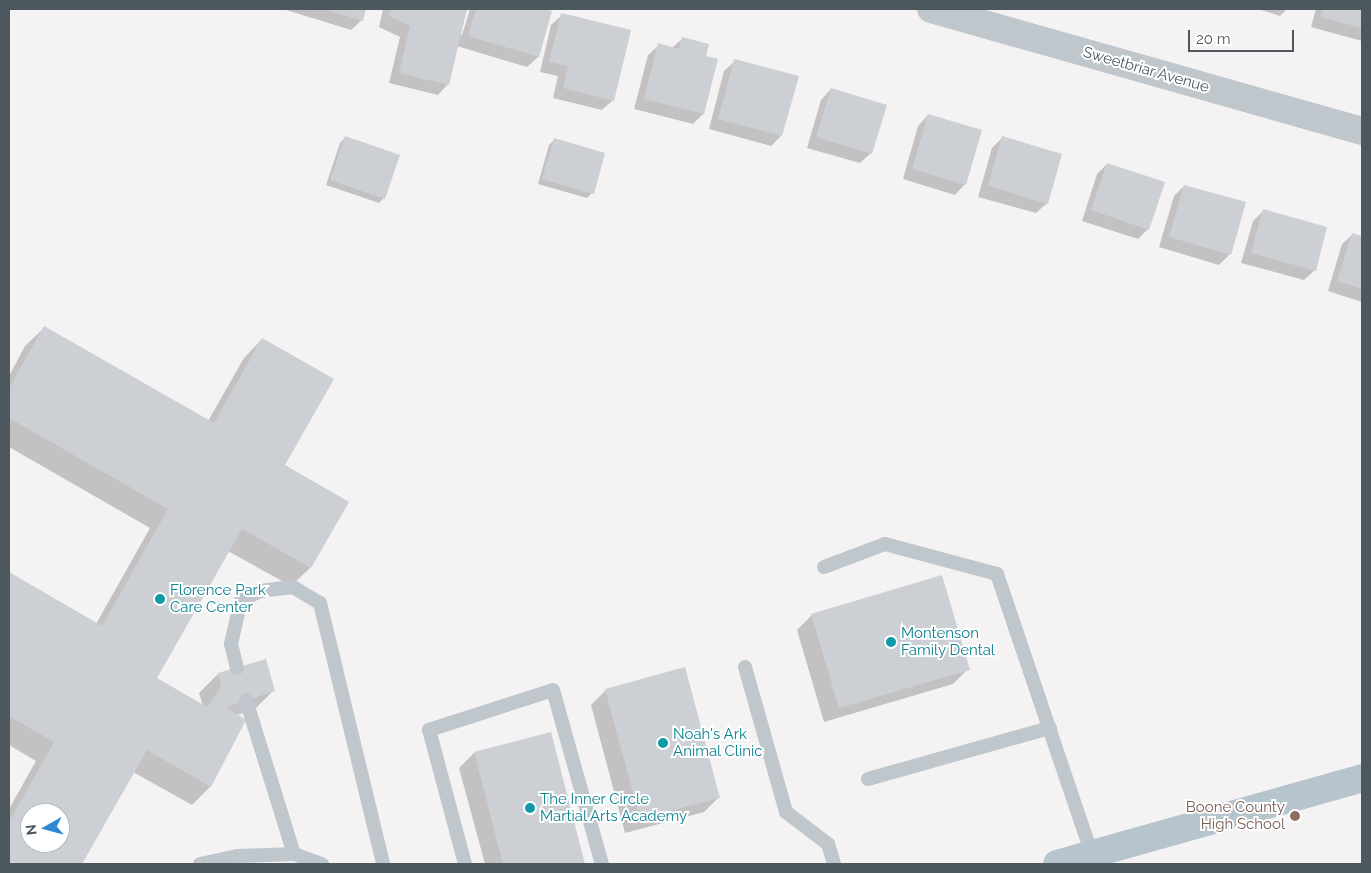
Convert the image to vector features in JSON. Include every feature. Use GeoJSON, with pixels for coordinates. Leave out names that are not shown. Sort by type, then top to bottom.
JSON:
{"type":"FeatureCollection","features":[{"type":"Feature","properties":{"kind":"main road"},"geometry":{"type":"LineString","coordinates":[[1057,864],[1362,778]]}},
{"type":"Feature","properties":{"kind":"street","name":"Sweetbriar Avenue"},"geometry":{"type":"LineString","coordinates":[[931,9],[1362,131]]}},
{"type":"Feature","properties":{"kind":"lane"},"geometry":{"type":"LineString","coordinates":[[824,567],[885,544],[997,574],[1092,854]]}},
{"type":"Feature","properties":{"kind":"lane"},"geometry":{"type":"LineString","coordinates":[[236,668],[231,644],[241,600],[260,591],[293,587],[320,603],[383,864]]}},
{"type":"Feature","properties":{"kind":"lane"},"geometry":{"type":"LineString","coordinates":[[745,668],[786,812],[828,844],[834,864]]}},
{"type":"Feature","properties":{"kind":"lane"},"geometry":{"type":"LineString","coordinates":[[466,864],[429,730],[553,690],[602,864]]}},
{"type":"Feature","properties":{"kind":"lane"},"geometry":{"type":"LineString","coordinates":[[246,700],[294,854]]}},
{"type":"Feature","properties":{"kind":"lane"},"geometry":{"type":"LineString","coordinates":[[868,779],[1050,728]]}},
{"type":"Feature","properties":{"kind":"lane"},"geometry":{"type":"LineString","coordinates":[[200,864],[238,856],[294,854],[322,864]]}},
{"type":"Feature","properties":{"kind":"building"},"geometry":{"type":"Polygon","coordinates":[[[324,9],[366,9],[363,21],[324,9]]]}},
{"type":"Feature","properties":{"kind":"building"},"geometry":{"type":"Polygon","coordinates":[[[390,9],[467,9],[449,85],[399,73],[410,26],[389,16],[390,9]]]}},
{"type":"Feature","properties":{"kind":"building"},"geometry":{"type":"Polygon","coordinates":[[[476,9],[544,9],[552,11],[539,57],[468,36],[476,9]]]}},
{"type":"Feature","properties":{"kind":"building"},"geometry":{"type":"Polygon","coordinates":[[[1323,9],[1362,9],[1362,28],[1320,17],[1323,9]]]}},
{"type":"Feature","properties":{"kind":"building"},"geometry":{"type":"Polygon","coordinates":[[[561,13],[631,30],[614,101],[563,88],[568,66],[549,62],[561,13]]]}},
{"type":"Feature","properties":{"kind":"building"},"geometry":{"type":"Polygon","coordinates":[[[682,37],[709,44],[706,56],[718,59],[704,114],[644,99],[658,43],[679,49],[682,37]]]}},
{"type":"Feature","properties":{"kind":"building"},"geometry":{"type":"Polygon","coordinates":[[[734,59],[799,76],[782,136],[718,119],[734,59]]]}},
{"type":"Feature","properties":{"kind":"building"},"geometry":{"type":"Polygon","coordinates":[[[831,88],[887,105],[872,154],[816,137],[831,88]]]}},
{"type":"Feature","properties":{"kind":"building"},"geometry":{"type":"Polygon","coordinates":[[[928,114],[982,130],[966,185],[912,169],[928,114]]]}},
{"type":"Feature","properties":{"kind":"building"},"geometry":{"type":"Polygon","coordinates":[[[345,136],[400,155],[385,199],[330,180],[345,136]]]}},
{"type":"Feature","properties":{"kind":"building"},"geometry":{"type":"Polygon","coordinates":[[[1002,136],[1062,154],[1048,204],[988,186],[1002,136]]]}},
{"type":"Feature","properties":{"kind":"building"},"geometry":{"type":"Polygon","coordinates":[[[554,138],[605,153],[594,194],[542,179],[554,138]]]}},
{"type":"Feature","properties":{"kind":"building"},"geometry":{"type":"Polygon","coordinates":[[[1107,163],[1165,182],[1149,230],[1091,210],[1107,163]]]}},
{"type":"Feature","properties":{"kind":"building"},"geometry":{"type":"Polygon","coordinates":[[[1184,185],[1246,202],[1231,255],[1169,237],[1184,185]]]}},
{"type":"Feature","properties":{"kind":"building"},"geometry":{"type":"Polygon","coordinates":[[[1263,209],[1327,227],[1316,271],[1251,253],[1263,209]]]}},
{"type":"Feature","properties":{"kind":"building"},"geometry":{"type":"Polygon","coordinates":[[[1352,233],[1362,236],[1362,289],[1337,281],[1352,233]]]}},
{"type":"Feature","properties":{"kind":"building","name":"Florence Park Care Center"},"geometry":{"type":"Polygon","coordinates":[[[44,326],[214,423],[262,338],[334,379],[285,465],[349,502],[311,568],[242,529],[157,678],[207,707],[221,687],[218,673],[266,659],[275,691],[226,707],[246,720],[211,787],[147,750],[82,864],[9,864],[9,822],[54,742],[9,716],[9,572],[102,626],[168,509],[9,418],[9,388],[44,326]]]}},
{"type":"Feature","properties":{"kind":"building","name":"Montenson Family Dental"},"geometry":{"type":"Polygon","coordinates":[[[942,575],[970,670],[839,708],[811,614],[942,575]]]}},
{"type":"Feature","properties":{"kind":"building","name":"Noah's Ark Animal Clinic"},"geometry":{"type":"Polygon","coordinates":[[[685,667],[720,798],[640,819],[605,689],[685,667]]]}},
{"type":"Feature","properties":{"kind":"building","name":"The Inner Circle Martial Arts Academy"},"geometry":{"type":"Polygon","coordinates":[[[551,732],[585,864],[503,864],[474,752],[551,732]]]}},
{"type":"Feature","properties":{"kind":"place","name":"Florence Park Care Center"},"geometry":{"type":"Point","coordinates":[160,599]}},
{"type":"Feature","properties":{"kind":"place","name":"Montenson Family Dental"},"geometry":{"type":"Point","coordinates":[891,642]}},
{"type":"Feature","properties":{"kind":"place","name":"Noah's Ark Animal Clinic"},"geometry":{"type":"Point","coordinates":[663,743]}},
{"type":"Feature","properties":{"kind":"place","name":"The Inner Circle Martial Arts Academy"},"geometry":{"type":"Point","coordinates":[530,808]}},
{"type":"Feature","properties":{"kind":"place","name":"Boone County High School"},"geometry":{"type":"Point","coordinates":[1295,816]}}]}
